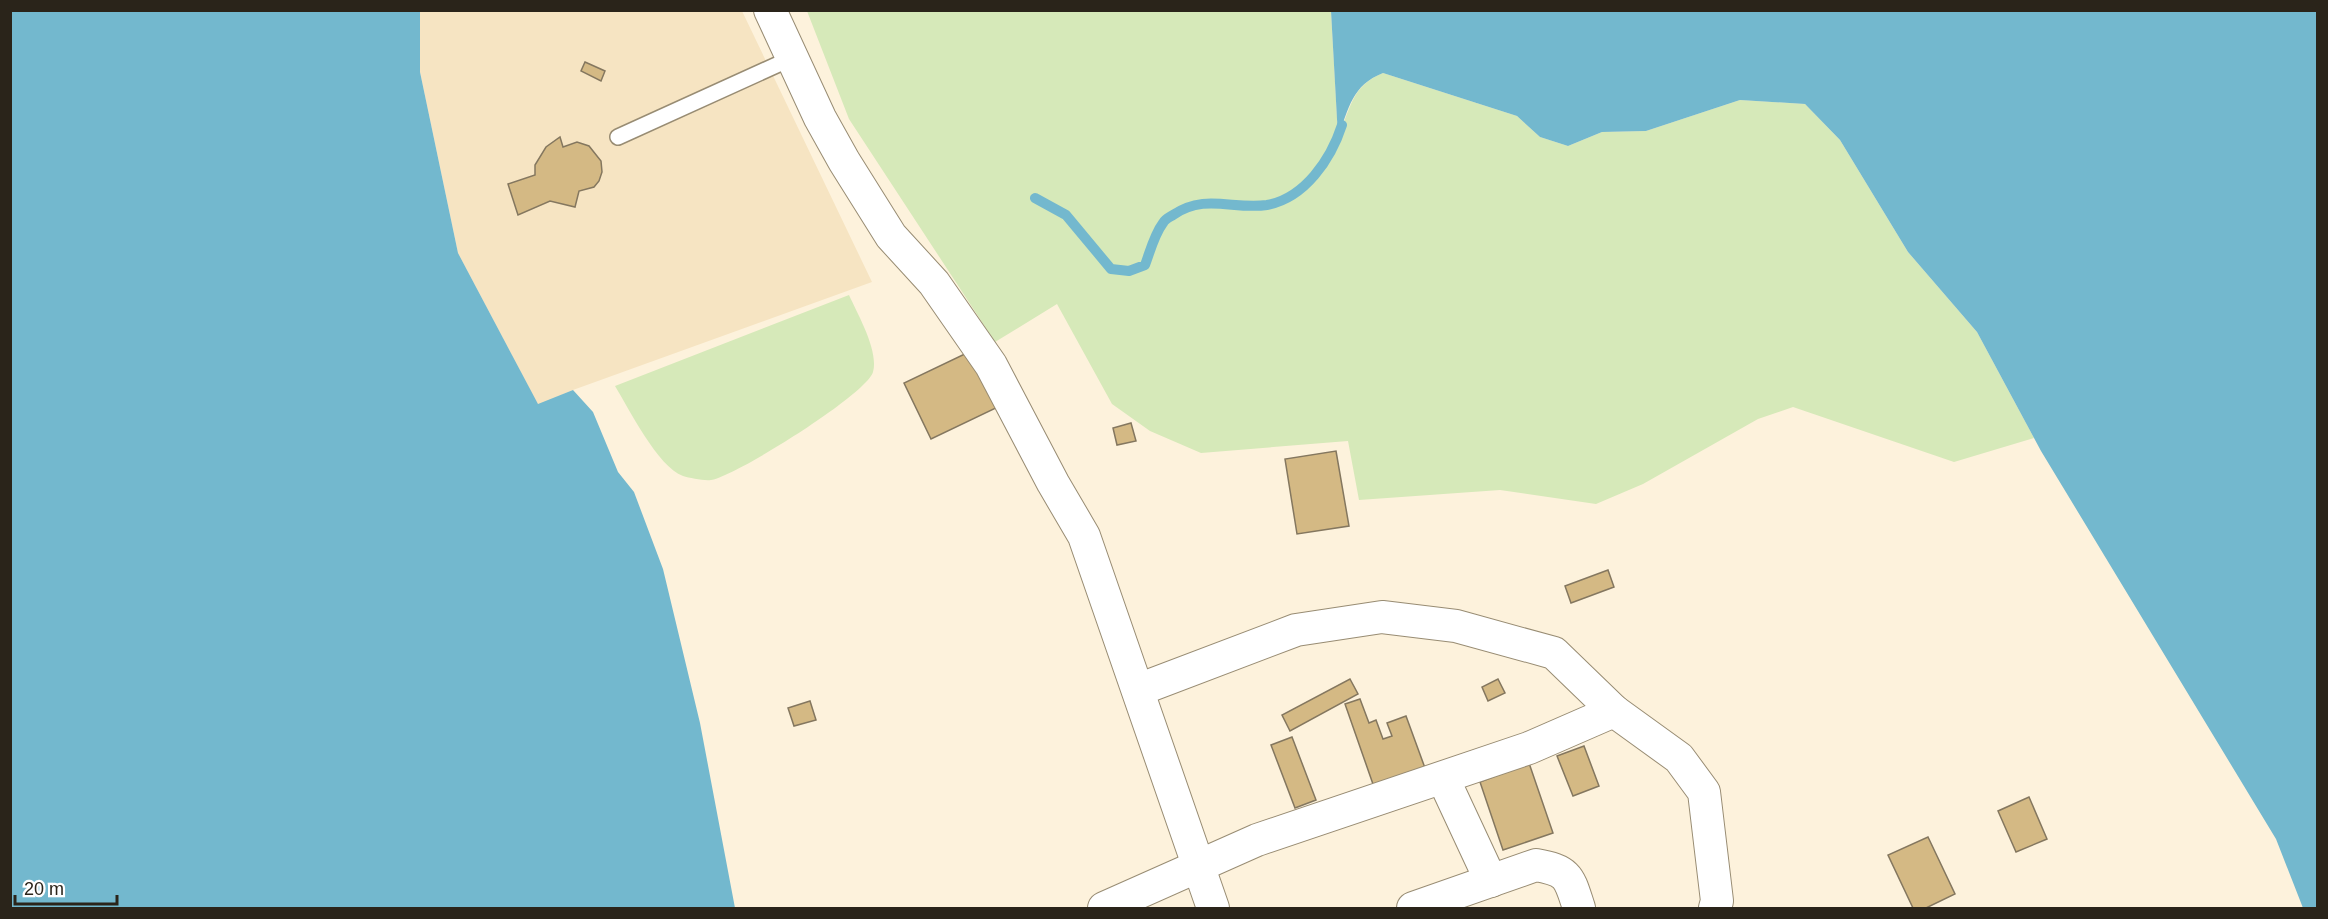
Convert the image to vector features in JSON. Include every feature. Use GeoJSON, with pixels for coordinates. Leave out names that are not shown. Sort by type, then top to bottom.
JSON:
{"type":"FeatureCollection","features":[{"type":"Feature","properties":{"kind":"street"},"geometry":{"type":"LineString","coordinates":[[770,10],[829,135],[891,236],[934,283],[991,365],[1053,483],[1084,536],[1213,909]]}},
{"type":"Feature","properties":{"kind":"street"},"geometry":{"type":"LineString","coordinates":[[1138,690],[1296,630],[1382,617],[1456,626],[1554,653],[1614,711],[1679,758],[1704,792],[1717,901],[1715,909]]}},
{"type":"Feature","properties":{"kind":"street"},"geometry":{"type":"LineString","coordinates":[[1104,909],[1257,840],[1529,748],[1614,711]]}},
{"type":"Feature","properties":{"kind":"street"},"geometry":{"type":"LineString","coordinates":[[1443,778],[1491,881]]}},
{"type":"Feature","properties":{"kind":"street"},"geometry":{"type":"LineString","coordinates":[[1413,909],[1536,865],[1556,868],[1569,878],[1579,909]]}},
{"type":"Feature","properties":{"kind":"lane"},"geometry":{"type":"LineString","coordinates":[[618,137],[792,58]]}},
{"type":"Feature","properties":{"kind":"shaded area"},"geometry":{"type":"Polygon","coordinates":[[[420,11],[742,11],[872,282],[573,390],[538,405],[458,253],[420,72],[420,11]]]}},
{"type":"Feature","properties":{"kind":"green space"},"geometry":{"type":"Polygon","coordinates":[[[807,11],[1331,11],[1338,135],[1358,91],[1372,78],[1383,73],[1517,116],[1540,137],[1568,146],[1602,132],[1646,131],[1740,100],[1805,104],[1840,140],[1908,252],[1977,332],[2034,438],[1954,462],[1793,407],[1758,419],[1643,484],[1596,504],[1500,490],[1359,500],[1348,441],[1201,453],[1150,431],[1112,404],[1057,304],[995,342],[849,119],[807,11]]]}},
{"type":"Feature","properties":{"kind":"green space"},"geometry":{"type":"Polygon","coordinates":[[[849,295],[870,344],[874,363],[873,372],[849,398],[826,415],[772,450],[725,475],[705,480],[683,476],[673,470],[654,450],[615,386],[849,295]]]}},
{"type":"Feature","properties":{"kind":"water"},"geometry":{"type":"Polygon","coordinates":[[[10,11],[420,11],[420,72],[458,253],[538,404],[573,390],[593,412],[618,472],[634,492],[663,569],[700,723],[735,908],[11,908],[10,11]]]}},
{"type":"Feature","properties":{"kind":"water"},"geometry":{"type":"Polygon","coordinates":[[[1331,11],[2317,11],[2317,908],[2303,908],[2276,839],[2041,451],[1977,332],[1908,252],[1840,140],[1805,104],[1740,100],[1646,131],[1602,132],[1568,146],[1540,137],[1517,116],[1383,73],[1364,84],[1358,91],[1349,107],[1338,137],[1331,11]]]}},
{"type":"Feature","properties":{"kind":"building"},"geometry":{"type":"Polygon","coordinates":[[[585,62],[605,71],[601,81],[581,71],[585,62]]]}},
{"type":"Feature","properties":{"kind":"building"},"geometry":{"type":"Polygon","coordinates":[[[560,137],[563,147],[577,142],[589,146],[601,161],[602,172],[599,181],[594,187],[579,191],[575,207],[550,201],[518,215],[508,184],[535,175],[535,165],[546,147],[560,137]]]}},
{"type":"Feature","properties":{"kind":"building"},"geometry":{"type":"Polygon","coordinates":[[[971,351],[998,407],[931,439],[904,383],[971,351]]]}},
{"type":"Feature","properties":{"kind":"building"},"geometry":{"type":"Polygon","coordinates":[[[1131,423],[1136,441],[1117,445],[1113,428],[1131,423]]]}},
{"type":"Feature","properties":{"kind":"building"},"geometry":{"type":"Polygon","coordinates":[[[1336,451],[1349,526],[1297,534],[1285,459],[1336,451]]]}},
{"type":"Feature","properties":{"kind":"building"},"geometry":{"type":"Polygon","coordinates":[[[1608,570],[1614,587],[1571,603],[1565,586],[1608,570]]]}},
{"type":"Feature","properties":{"kind":"building"},"geometry":{"type":"Polygon","coordinates":[[[1350,679],[1358,694],[1290,731],[1282,715],[1350,679]]]}},
{"type":"Feature","properties":{"kind":"building"},"geometry":{"type":"Polygon","coordinates":[[[1498,679],[1505,693],[1488,701],[1482,687],[1498,679]]]}},
{"type":"Feature","properties":{"kind":"building"},"geometry":{"type":"Polygon","coordinates":[[[1360,699],[1369,723],[1376,720],[1383,739],[1392,736],[1387,723],[1406,716],[1425,768],[1374,787],[1345,704],[1360,699]]]}},
{"type":"Feature","properties":{"kind":"building"},"geometry":{"type":"Polygon","coordinates":[[[810,701],[816,720],[794,726],[788,708],[810,701]]]}},
{"type":"Feature","properties":{"kind":"building"},"geometry":{"type":"Polygon","coordinates":[[[1292,737],[1316,800],[1295,808],[1271,745],[1292,737]]]}},
{"type":"Feature","properties":{"kind":"building"},"geometry":{"type":"Polygon","coordinates":[[[1584,746],[1599,786],[1573,796],[1557,756],[1584,746]]]}},
{"type":"Feature","properties":{"kind":"building"},"geometry":{"type":"Polygon","coordinates":[[[1529,763],[1553,833],[1503,850],[1480,782],[1529,763]]]}},
{"type":"Feature","properties":{"kind":"building"},"geometry":{"type":"Polygon","coordinates":[[[2029,797],[2047,839],[2016,852],[1998,811],[2029,797]]]}},
{"type":"Feature","properties":{"kind":"building"},"geometry":{"type":"Polygon","coordinates":[[[1928,837],[1955,894],[1926,908],[1913,908],[1888,855],[1928,837]]]}},
{"type":"Feature","properties":{"kind":"waterway"},"geometry":{"type":"LineString","coordinates":[[1035,198],[1066,215],[1111,269],[1129,271],[1145,265],[1164,222],[1185,208],[1208,203],[1267,205],[1281,201],[1305,186],[1331,151],[1342,125]]}}]}
